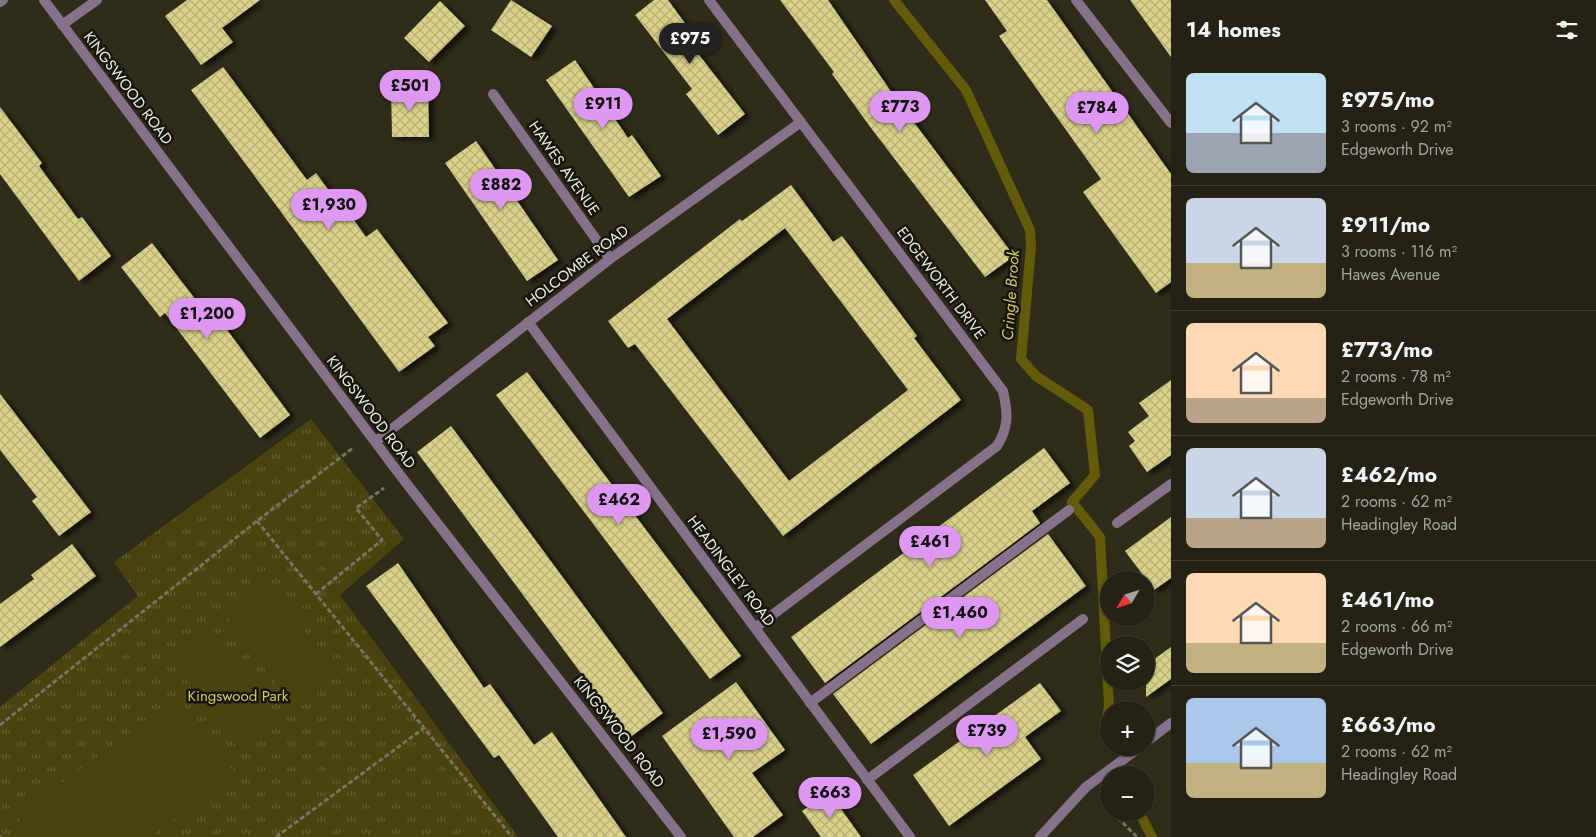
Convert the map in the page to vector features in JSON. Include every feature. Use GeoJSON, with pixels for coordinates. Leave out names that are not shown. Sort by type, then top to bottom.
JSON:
{"type":"FeatureCollection","features":[{"type":"Feature","properties":{"kind":"street","name":"KINGSWOOD ROAD"},"geometry":{"type":"LineString","coordinates":[[44,0],[400,475],[681,837]]}},
{"type":"Feature","properties":{"kind":"street"},"geometry":{"type":"LineString","coordinates":[[62,25],[97,0]]}},
{"type":"Feature","properties":{"kind":"street","name":"EDGEWORTH DRIVE"},"geometry":{"type":"LineString","coordinates":[[709,0],[1003,392],[1008,414],[1005,433],[997,446],[755,628]]}},
{"type":"Feature","properties":{"kind":"street"},"geometry":{"type":"LineString","coordinates":[[1076,0],[1171,123]]}},
{"type":"Feature","properties":{"kind":"street","name":"HAWES AVENUE"},"geometry":{"type":"LineString","coordinates":[[493,94],[610,258]]}},
{"type":"Feature","properties":{"kind":"street","name":"HOLCOMBE ROAD"},"geometry":{"type":"LineString","coordinates":[[373,438],[610,258],[802,122]]}},
{"type":"Feature","properties":{"kind":"street","name":"HEADINGLEY ROAD"},"geometry":{"type":"LineString","coordinates":[[528,322],[910,837]]}},
{"type":"Feature","properties":{"kind":"street"},"geometry":{"type":"LineString","coordinates":[[1118,522],[1171,484]]}},
{"type":"Feature","properties":{"kind":"street"},"geometry":{"type":"LineString","coordinates":[[810,704],[1069,510]]}},
{"type":"Feature","properties":{"kind":"street"},"geometry":{"type":"LineString","coordinates":[[867,780],[1083,619]]}},
{"type":"Feature","properties":{"kind":"street"},"geometry":{"type":"LineString","coordinates":[[1155,735],[1171,723]]}},
{"type":"Feature","properties":{"kind":"street"},"geometry":{"type":"LineString","coordinates":[[1040,837],[1086,787],[1128,756]]}},
{"type":"Feature","properties":{"kind":"path"},"geometry":{"type":"LineString","coordinates":[[0,725],[257,521],[373,438]]}},
{"type":"Feature","properties":{"kind":"path"},"geometry":{"type":"LineString","coordinates":[[316,594],[382,540],[356,508],[400,475]]}},
{"type":"Feature","properties":{"kind":"path"},"geometry":{"type":"LineString","coordinates":[[257,521],[512,837]]}},
{"type":"Feature","properties":{"kind":"path"},"geometry":{"type":"LineString","coordinates":[[276,837],[424,728]]}},
{"type":"Feature","properties":{"kind":"path"},"geometry":{"type":"LineString","coordinates":[[1121,821],[1137,837]]}},
{"type":"Feature","properties":{"kind":"green space","name":"Kingswood Park"},"geometry":{"type":"Polygon","coordinates":[[[311,419],[404,539],[340,595],[518,837],[0,837],[0,707],[138,596],[114,562],[311,419]]]}},
{"type":"Feature","properties":{"kind":"green space"},"geometry":{"type":"Polygon","coordinates":[[[269,582],[336,672],[292,705],[225,614],[269,582]]]}},
{"type":"Feature","properties":{"kind":"green space"},"geometry":{"type":"Polygon","coordinates":[[[209,626],[278,719],[238,748],[170,656],[209,626]]]}},
{"type":"Feature","properties":{"kind":"green space"},"geometry":{"type":"Polygon","coordinates":[[[178,697],[235,773],[150,837],[32,837],[17,816],[178,697]]]}},
{"type":"Feature","properties":{"kind":"building"},"geometry":{"type":"Polygon","coordinates":[[[187,0],[260,0],[222,28],[233,42],[201,65],[165,16],[187,0]]]}},
{"type":"Feature","properties":{"kind":"building"},"geometry":{"type":"Polygon","coordinates":[[[511,0],[552,26],[531,57],[491,30],[511,0]]]}},
{"type":"Feature","properties":{"kind":"building"},"geometry":{"type":"Polygon","coordinates":[[[654,0],[668,0],[695,37],[689,42],[745,114],[718,135],[686,94],[692,89],[635,15],[654,0]]]}},
{"type":"Feature","properties":{"kind":"building"},"geometry":{"type":"Polygon","coordinates":[[[780,0],[828,0],[892,93],[1014,256],[985,277],[871,128],[832,74],[834,72],[780,0]]]}},
{"type":"Feature","properties":{"kind":"building"},"geometry":{"type":"Polygon","coordinates":[[[985,0],[1047,0],[1171,174],[1171,282],[1156,293],[1083,192],[1101,179],[999,36],[1007,31],[985,0]]]}},
{"type":"Feature","properties":{"kind":"building"},"geometry":{"type":"Polygon","coordinates":[[[1130,0],[1171,0],[1171,57],[1130,0]]]}},
{"type":"Feature","properties":{"kind":"building"},"geometry":{"type":"Polygon","coordinates":[[[440,1],[465,26],[429,62],[404,38],[440,1]]]}},
{"type":"Feature","properties":{"kind":"building"},"geometry":{"type":"Polygon","coordinates":[[[575,60],[628,138],[632,135],[661,176],[629,197],[546,80],[575,60]]]}},
{"type":"Feature","properties":{"kind":"building"},"geometry":{"type":"Polygon","coordinates":[[[223,67],[307,180],[316,173],[338,203],[341,202],[366,237],[377,229],[448,323],[428,337],[435,346],[399,372],[191,90],[223,67]]]}},
{"type":"Feature","properties":{"kind":"building"},"geometry":{"type":"Polygon","coordinates":[[[428,86],[429,137],[392,137],[391,87],[428,86]]]}},
{"type":"Feature","properties":{"kind":"building"},"geometry":{"type":"Polygon","coordinates":[[[0,107],[42,163],[39,166],[78,219],[82,217],[111,256],[79,281],[0,174],[0,107]]]}},
{"type":"Feature","properties":{"kind":"building"},"geometry":{"type":"Polygon","coordinates":[[[476,141],[558,260],[527,281],[445,163],[476,141]]]}},
{"type":"Feature","properties":{"kind":"building"},"geometry":{"type":"Polygon","coordinates":[[[791,185],[833,242],[842,236],[917,336],[914,338],[961,400],[783,536],[635,344],[628,348],[608,321],[740,219],[742,221],[791,185]],[[785,228],[667,319],[789,481],[908,390],[785,228]]]}},
{"type":"Feature","properties":{"kind":"building"},"geometry":{"type":"Polygon","coordinates":[[[152,243],[202,308],[208,304],[290,415],[260,438],[165,313],[160,317],[121,267],[152,243]]]}},
{"type":"Feature","properties":{"kind":"building"},"geometry":{"type":"Polygon","coordinates":[[[527,372],[741,656],[710,679],[496,395],[527,372]]]}},
{"type":"Feature","properties":{"kind":"building"},"geometry":{"type":"Polygon","coordinates":[[[1171,380],[1171,455],[1147,472],[1129,446],[1135,441],[1128,432],[1149,416],[1139,403],[1171,380]]]}},
{"type":"Feature","properties":{"kind":"building"},"geometry":{"type":"Polygon","coordinates":[[[0,394],[91,512],[59,536],[32,501],[37,497],[0,450],[0,394]]]}},
{"type":"Feature","properties":{"kind":"building"},"geometry":{"type":"Polygon","coordinates":[[[451,426],[663,713],[629,738],[417,452],[451,426]]]}},
{"type":"Feature","properties":{"kind":"building"},"geometry":{"type":"Polygon","coordinates":[[[1044,448],[1070,483],[1032,511],[1040,523],[825,683],[791,637],[1044,448]]]}},
{"type":"Feature","properties":{"kind":"building"},"geometry":{"type":"Polygon","coordinates":[[[1171,517],[1171,578],[1155,589],[1155,571],[1140,571],[1125,551],[1171,517]]]}},
{"type":"Feature","properties":{"kind":"building"},"geometry":{"type":"Polygon","coordinates":[[[1048,534],[1086,586],[871,744],[833,694],[1048,534]]]}},
{"type":"Feature","properties":{"kind":"building"},"geometry":{"type":"Polygon","coordinates":[[[72,544],[96,576],[0,647],[0,604],[34,579],[31,575],[72,544]]]}},
{"type":"Feature","properties":{"kind":"building"},"geometry":{"type":"Polygon","coordinates":[[[398,563],[484,688],[490,684],[534,745],[552,732],[626,837],[558,837],[499,755],[494,758],[366,586],[398,563]]]}},
{"type":"Feature","properties":{"kind":"building"},"geometry":{"type":"Polygon","coordinates":[[[1171,647],[1171,679],[1155,691],[1155,659],[1171,647]]]}},
{"type":"Feature","properties":{"kind":"building"},"geometry":{"type":"Polygon","coordinates":[[[736,682],[785,750],[752,773],[783,815],[753,837],[734,837],[662,736],[736,682]]]}},
{"type":"Feature","properties":{"kind":"building"},"geometry":{"type":"Polygon","coordinates":[[[1040,683],[1061,711],[1025,737],[1041,759],[949,826],[913,775],[1040,683]]]}},
{"type":"Feature","properties":{"kind":"building"},"geometry":{"type":"Polygon","coordinates":[[[1146,691],[1154,691],[1146,697],[1146,691]]]}},
{"type":"Feature","properties":{"kind":"building"},"geometry":{"type":"Polygon","coordinates":[[[829,792],[861,837],[821,837],[802,811],[829,792]]]}},
{"type":"Feature","properties":{"kind":"waterway","name":"Cringle Brook"},"geometry":{"type":"LineString","coordinates":[[894,0],[966,90],[1030,230],[1031,247],[1021,359],[1036,376],[1088,410],[1095,475],[1072,502],[1100,537],[1109,701]]}},
{"type":"Feature","properties":{"kind":"waterway","name":"Cringle Brook"},"geometry":{"type":"LineString","coordinates":[[1144,821],[1152,837]]}}]}
